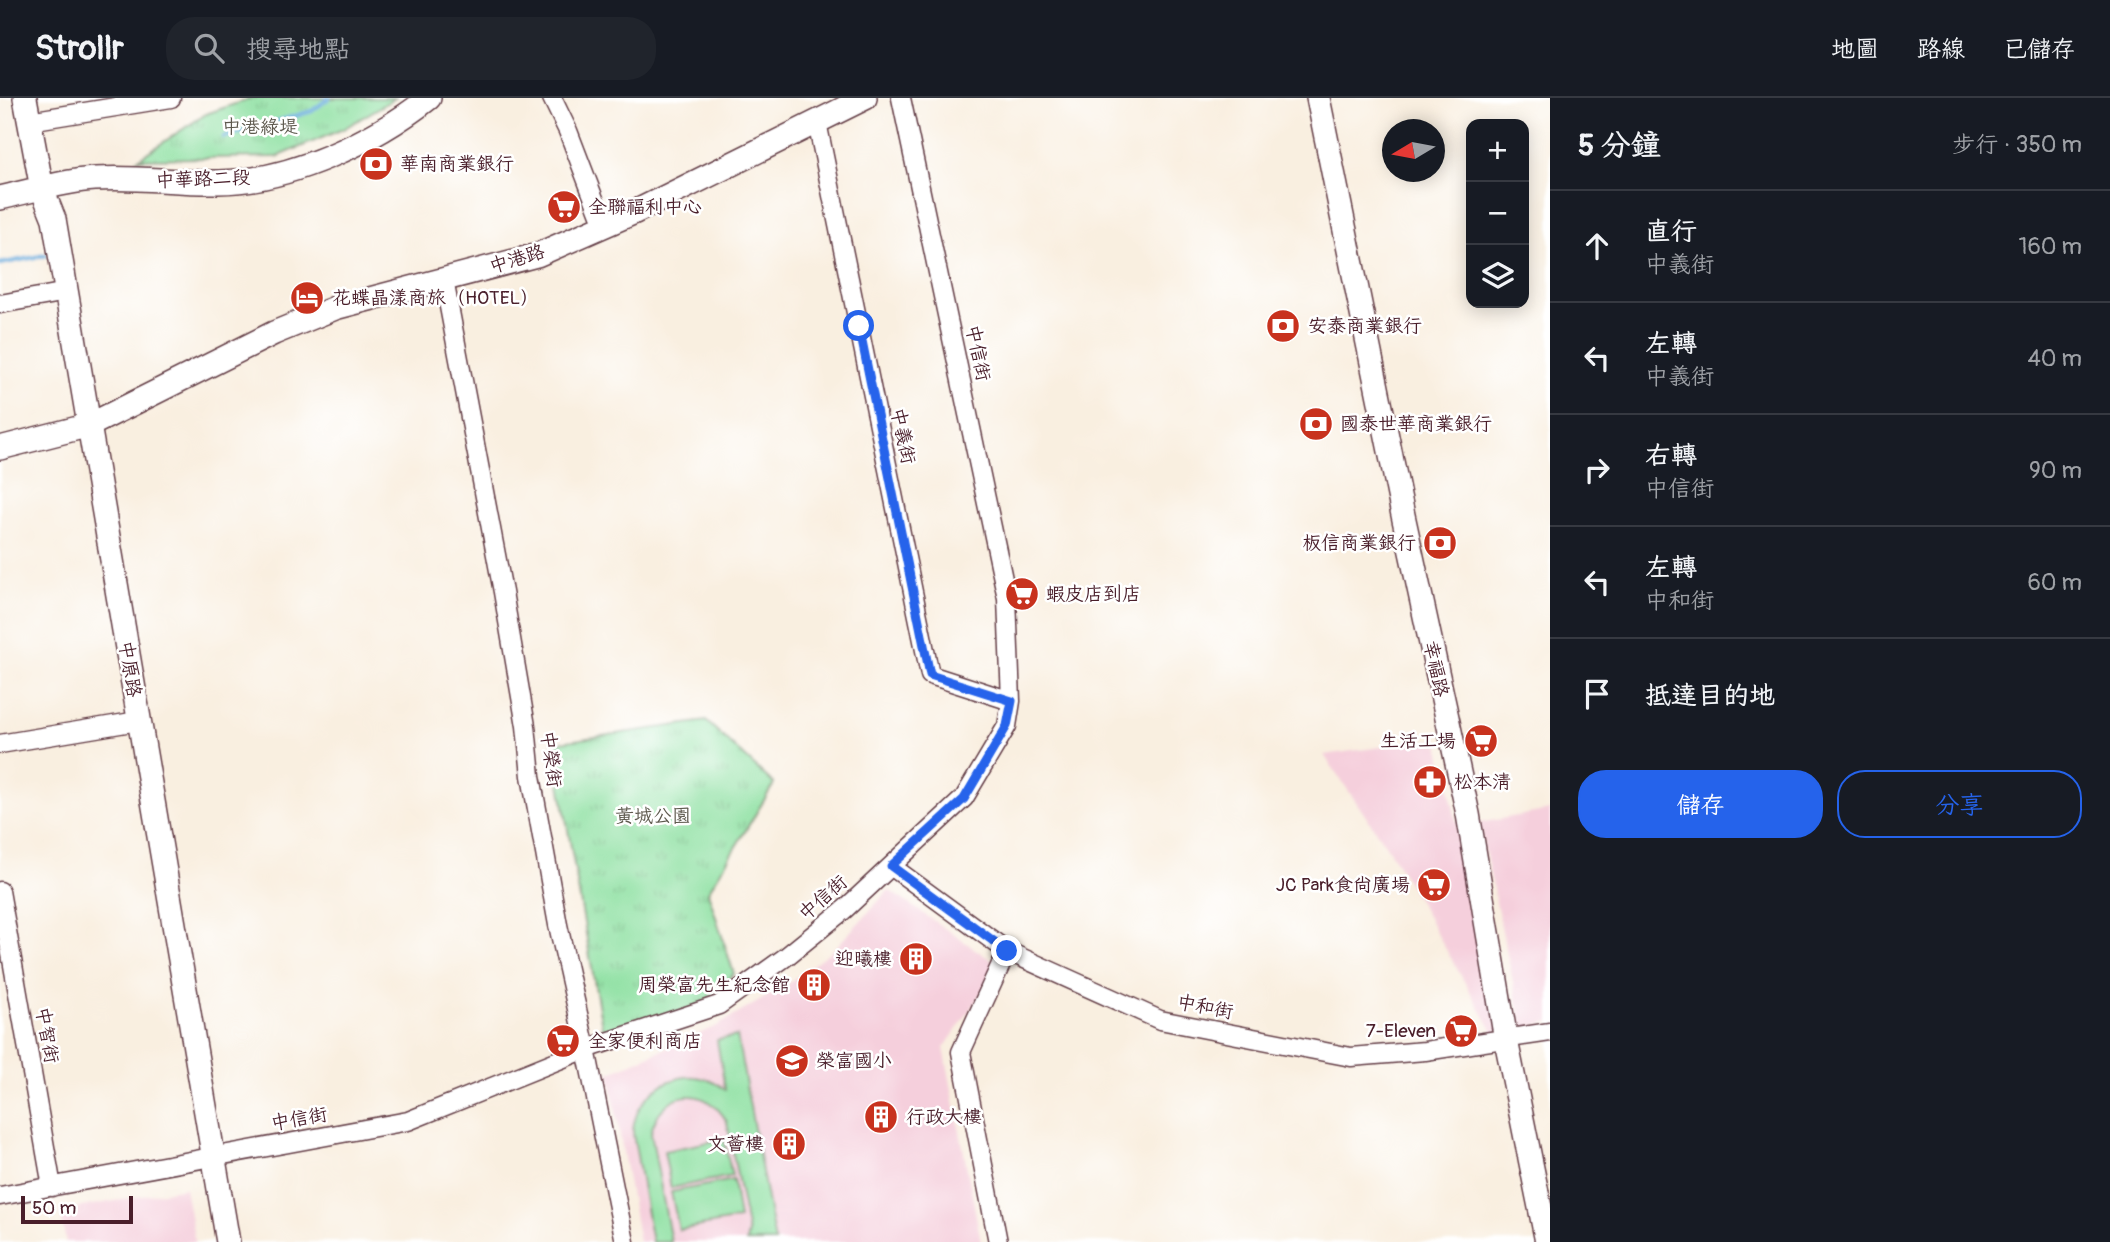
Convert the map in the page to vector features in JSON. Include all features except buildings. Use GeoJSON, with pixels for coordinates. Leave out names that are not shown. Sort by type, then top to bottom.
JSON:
{"type":"FeatureCollection","features":[{"type":"Feature","properties":{"kind":"street","name":"中原路"},"geometry":{"type":"LineString","coordinates":[[25,98],[42,189],[54,219],[228,1242]]}},
{"type":"Feature","properties":{"kind":"street"},"geometry":{"type":"LineString","coordinates":[[29,121],[171,98]]}},
{"type":"Feature","properties":{"kind":"street","name":"中華路二段"},"geometry":{"type":"LineString","coordinates":[[0,198],[94,179],[222,182],[262,177],[306,167],[394,123],[429,98]]}},
{"type":"Feature","properties":{"kind":"street","name":"中港路"},"geometry":{"type":"LineString","coordinates":[[0,449],[90,425],[264,338],[323,313],[537,255],[635,212],[865,98]]}},
{"type":"Feature","properties":{"kind":"street","name":"中信街"},"geometry":{"type":"LineString","coordinates":[[0,1196],[408,1121],[586,1049],[719,1005],[787,956],[845,909],[964,799],[1007,726],[1012,701],[1007,598],[901,98]]}},
{"type":"Feature","properties":{"kind":"street","name":"幸福路"},"geometry":{"type":"LineString","coordinates":[[1318,98],[1403,515],[1468,814],[1506,1040],[1547,1242]]}},
{"type":"Feature","properties":{"kind":"street"},"geometry":{"type":"LineString","coordinates":[[554,102],[604,225]]}},
{"type":"Feature","properties":{"kind":"street","name":"中義街"},"geometry":{"type":"LineString","coordinates":[[817,122],[930,675],[1012,701]]}},
{"type":"Feature","properties":{"kind":"street","name":"中榮街"},"geometry":{"type":"LineString","coordinates":[[444,279],[503,592],[556,916],[625,1242]]}},
{"type":"Feature","properties":{"kind":"street"},"geometry":{"type":"LineString","coordinates":[[0,304],[66,287]]}},
{"type":"Feature","properties":{"kind":"street"},"geometry":{"type":"LineString","coordinates":[[0,744],[138,721]]}},
{"type":"Feature","properties":{"kind":"street","name":"中和街"},"geometry":{"type":"LineString","coordinates":[[891,866],[1007,951],[1160,1020],[1351,1057],[1425,1051],[1550,1032]]}},
{"type":"Feature","properties":{"kind":"street","name":"中智街"},"geometry":{"type":"LineString","coordinates":[[0,891],[52,1186]]}},
{"type":"Feature","properties":{"kind":"street"},"geometry":{"type":"LineString","coordinates":[[998,1242],[961,1052],[1007,951]]}},
{"type":"Feature","properties":{"kind":"shaded area","name":"JC Park食尚廣場"},"geometry":{"type":"Polygon","coordinates":[[[1438,739],[1502,1024],[1496,1037],[1391,853],[1324,755],[1438,739]]]}},
{"type":"Feature","properties":{"kind":"shaded area"},"geometry":{"type":"Polygon","coordinates":[[[1550,810],[1550,1021],[1523,1029],[1479,823],[1550,810]]]}},
{"type":"Feature","properties":{"kind":"shaded area","name":"榮富國小"},"geometry":{"type":"Polygon","coordinates":[[[888,891],[1000,966],[944,1048],[981,1242],[639,1242],[609,1073],[717,1026],[785,986],[836,947],[888,891]]]}},
{"type":"Feature","properties":{"kind":"shaded area"},"geometry":{"type":"Polygon","coordinates":[[[185,1188],[195,1242],[66,1242],[60,1211],[185,1188]]]}},
{"type":"Feature","properties":{"kind":"green space","name":"中港綠堤"},"geometry":{"type":"Polygon","coordinates":[[[252,98],[395,98],[343,129],[277,157],[138,159],[206,114],[252,98]]]}},
{"type":"Feature","properties":{"kind":"green space","name":"黃城公園"},"geometry":{"type":"Polygon","coordinates":[[[706,721],[774,784],[708,892],[734,974],[702,1004],[604,1038],[553,743],[706,721]]]}},
{"type":"Feature","properties":{"kind":"green space"},"geometry":{"type":"Polygon","coordinates":[[[737,1036],[775,1242],[746,1242],[748,1233],[727,1122],[708,1101],[685,1096],[664,1107],[656,1118],[651,1133],[671,1242],[652,1242],[633,1130],[637,1114],[650,1094],[670,1081],[699,1077],[725,1089],[717,1040],[737,1036]]]}},
{"type":"Feature","properties":{"kind":"green space"},"geometry":{"type":"Polygon","coordinates":[[[724,1139],[732,1176],[671,1188],[664,1151],[724,1139]]]}},
{"type":"Feature","properties":{"kind":"green space"},"geometry":{"type":"Polygon","coordinates":[[[733,1180],[739,1219],[679,1230],[671,1192],[733,1180]]]}},
{"type":"Feature","properties":{"kind":"waterway"},"geometry":{"type":"LineString","coordinates":[[224,137],[312,111],[329,98]]}},
{"type":"Feature","properties":{"kind":"waterway"},"geometry":{"type":"LineString","coordinates":[[0,264],[46,255]]}},
{"type":"Feature","properties":{"kind":"place","name":"華南商業銀行"},"geometry":{"type":"Point","coordinates":[376,164]}},
{"type":"Feature","properties":{"kind":"place","name":"全聯福利中心"},"geometry":{"type":"Point","coordinates":[564,207]}},
{"type":"Feature","properties":{"kind":"place","name":"花蝶晶漾商旅（HOTEL）"},"geometry":{"type":"Point","coordinates":[307,298]}},
{"type":"Feature","properties":{"kind":"place","name":"安泰商業銀行"},"geometry":{"type":"Point","coordinates":[1283,326]}},
{"type":"Feature","properties":{"kind":"place","name":"國泰世華商業銀行"},"geometry":{"type":"Point","coordinates":[1316,424]}},
{"type":"Feature","properties":{"kind":"place","name":"板信商業銀行"},"geometry":{"type":"Point","coordinates":[1440,543]}},
{"type":"Feature","properties":{"kind":"place","name":"蝦皮店到店"},"geometry":{"type":"Point","coordinates":[1022,594]}},
{"type":"Feature","properties":{"kind":"place","name":"生活工場"},"geometry":{"type":"Point","coordinates":[1481,741]}},
{"type":"Feature","properties":{"kind":"place","name":"松本清"},"geometry":{"type":"Point","coordinates":[1430,782]}},
{"type":"Feature","properties":{"kind":"place","name":"JC Park食尚廣場"},"geometry":{"type":"Point","coordinates":[1434,885]}},
{"type":"Feature","properties":{"kind":"place","name":"迎曦樓"},"geometry":{"type":"Point","coordinates":[916,959]}},
{"type":"Feature","properties":{"kind":"place","name":"周榮富先生紀念館"},"geometry":{"type":"Point","coordinates":[814,985]}},
{"type":"Feature","properties":{"kind":"place","name":"7-Eleven"},"geometry":{"type":"Point","coordinates":[1461,1031]}},
{"type":"Feature","properties":{"kind":"place","name":"全家便利商店"},"geometry":{"type":"Point","coordinates":[563,1041]}},
{"type":"Feature","properties":{"kind":"place","name":"榮富國小"},"geometry":{"type":"Point","coordinates":[792,1061]}},
{"type":"Feature","properties":{"kind":"place","name":"行政大樓"},"geometry":{"type":"Point","coordinates":[881,1117]}},
{"type":"Feature","properties":{"kind":"place","name":"文薈樓"},"geometry":{"type":"Point","coordinates":[789,1144]}},
{"type":"Feature","properties":{"kind":"route"},"geometry":{"type":"LineString","coordinates":[[859,326],[930,675],[1012,701],[1007,726],[964,799],[891,866],[1007,951]]}}]}
